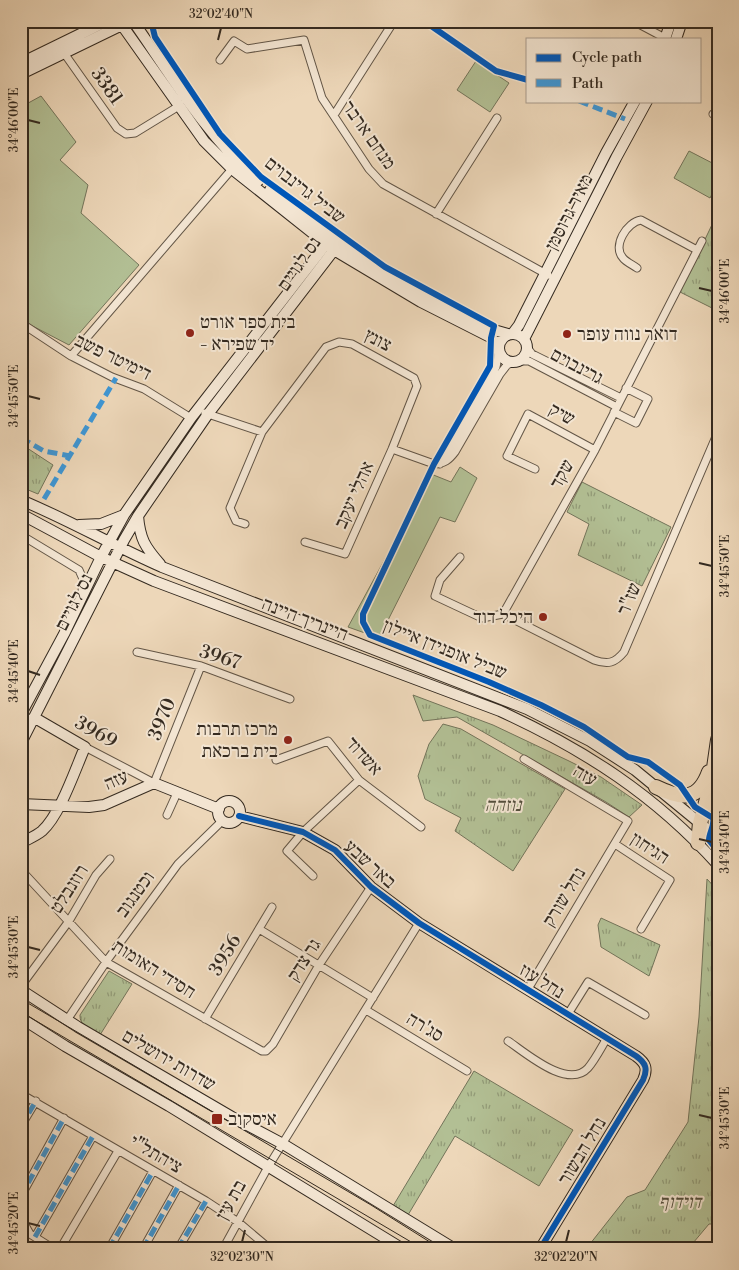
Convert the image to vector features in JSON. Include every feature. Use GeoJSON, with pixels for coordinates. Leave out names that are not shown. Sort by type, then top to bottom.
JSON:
{"type":"FeatureCollection","features":[{"type":"Feature","properties":{"kind":"highway"},"geometry":{"type":"LineString","coordinates":[[698,843],[700,823],[712,782],[717,744]]}},
{"type":"Feature","properties":{"kind":"highway"},"geometry":{"type":"LineString","coordinates":[[656,787],[678,796],[694,794],[702,787],[717,744]]}},
{"type":"Feature","properties":{"kind":"street"},"geometry":{"type":"LineString","coordinates":[[90,30],[96,21]]}},
{"type":"Feature","properties":{"kind":"street"},"geometry":{"type":"LineString","coordinates":[[21,63],[107,21]]}},
{"type":"Feature","properties":{"kind":"street"},"geometry":{"type":"LineString","coordinates":[[334,115],[394,21]]}},
{"type":"Feature","properties":{"kind":"street"},"geometry":{"type":"LineString","coordinates":[[632,21],[665,38],[671,21]]}},
{"type":"Feature","properties":{"kind":"street"},"geometry":{"type":"LineString","coordinates":[[676,38],[682,21]]}},
{"type":"Feature","properties":{"kind":"street"},"geometry":{"type":"LineString","coordinates":[[21,74],[126,22]]}},
{"type":"Feature","properties":{"kind":"street"},"geometry":{"type":"LineString","coordinates":[[126,22],[179,106],[204,141],[232,169],[317,236],[336,258],[351,260],[421,302],[490,337],[499,349],[503,359],[516,362]]}},
{"type":"Feature","properties":{"kind":"street"},"geometry":{"type":"LineString","coordinates":[[126,22],[211,133],[236,162],[329,250],[383,272],[494,330],[517,334],[526,343],[526,355],[516,362],[507,365],[500,374],[449,460],[440,464],[434,464],[392,449]]}},
{"type":"Feature","properties":{"kind":"street","name":"מנחם ארבר"},"geometry":{"type":"LineString","coordinates":[[220,60],[234,41],[247,49],[304,40],[322,98],[369,170],[383,184],[555,279]]}},
{"type":"Feature","properties":{"kind":"street","name":"3381"},"geometry":{"type":"LineString","coordinates":[[64,53],[117,128],[126,134],[135,133],[179,106]]}},
{"type":"Feature","properties":{"kind":"street","name":"מאיר גרוסמן"},"geometry":{"type":"LineString","coordinates":[[510,334],[519,326],[606,153],[634,102]]}},
{"type":"Feature","properties":{"kind":"street","name":"מאיר גרוסמן"},"geometry":{"type":"LineString","coordinates":[[526,343],[555,279],[646,102]]}},
{"type":"Feature","properties":{"kind":"street"},"geometry":{"type":"LineString","coordinates":[[436,214],[497,118]]}},
{"type":"Feature","properties":{"kind":"street"},"geometry":{"type":"LineString","coordinates":[[71,356],[232,169]]}},
{"type":"Feature","properties":{"kind":"street"},"geometry":{"type":"LineString","coordinates":[[637,268],[624,259],[620,254],[619,246],[630,224],[635,221],[641,220],[697,250]]}},
{"type":"Feature","properties":{"kind":"street","name":"שקד"},"geometry":{"type":"LineString","coordinates":[[503,614],[595,450],[702,241]]}},
{"type":"Feature","properties":{"kind":"street","name":"נס לגויים"},"geometry":{"type":"LineString","coordinates":[[21,714],[64,634],[108,542],[124,515],[194,414],[329,250]]}},
{"type":"Feature","properties":{"kind":"street","name":"נס לגויים"},"geometry":{"type":"LineString","coordinates":[[21,743],[138,516],[208,414],[329,250]]}},
{"type":"Feature","properties":{"kind":"street","name":"דימיטר פשב"},"geometry":{"type":"LineString","coordinates":[[21,323],[71,356],[112,377],[194,414]]}},
{"type":"Feature","properties":{"kind":"street"},"geometry":{"type":"LineString","coordinates":[[440,464],[496,367],[502,339],[510,334]]}},
{"type":"Feature","properties":{"kind":"street","name":"צונץ"},"geometry":{"type":"LineString","coordinates":[[245,524],[236,521],[230,508],[262,432],[326,347],[338,342],[352,344],[414,378],[417,386],[392,449]]}},
{"type":"Feature","properties":{"kind":"street","name":"גרינבוים"},"geometry":{"type":"LineString","coordinates":[[526,343],[532,354],[621,398]]}},
{"type":"Feature","properties":{"kind":"street","name":"גרינבוים"},"geometry":{"type":"LineString","coordinates":[[516,362],[529,361],[615,409],[636,423],[648,399],[626,388]]}},
{"type":"Feature","properties":{"kind":"street"},"geometry":{"type":"LineString","coordinates":[[194,414],[208,414],[262,432]]}},
{"type":"Feature","properties":{"kind":"street","name":"שיק"},"geometry":{"type":"LineString","coordinates":[[535,469],[507,456],[528,414],[595,450]]}},
{"type":"Feature","properties":{"kind":"street","name":"שז\"ר"},"geometry":{"type":"LineString","coordinates":[[503,614],[594,660],[604,664],[615,662],[624,652],[718,432]]}},
{"type":"Feature","properties":{"kind":"street","name":"אהלי יעקב"},"geometry":{"type":"LineString","coordinates":[[305,542],[345,554],[392,449]]}},
{"type":"Feature","properties":{"kind":"street","name":"היינריך היינה"},"geometry":{"type":"LineString","coordinates":[[21,500],[162,567],[527,709],[608,752],[635,770],[718,838]]}},
{"type":"Feature","properties":{"kind":"street","name":"היינריך היינה"},"geometry":{"type":"LineString","coordinates":[[21,514],[101,557],[154,582],[500,711],[536,728],[629,783],[654,802],[698,843],[718,865]]}},
{"type":"Feature","properties":{"kind":"street"},"geometry":{"type":"LineString","coordinates":[[76,525],[101,524],[124,515]]}},
{"type":"Feature","properties":{"kind":"street"},"geometry":{"type":"LineString","coordinates":[[138,516],[143,543],[162,567]]}},
{"type":"Feature","properties":{"kind":"street"},"geometry":{"type":"LineString","coordinates":[[22,537],[79,570],[83,579],[82,595]]}},
{"type":"Feature","properties":{"kind":"street"},"geometry":{"type":"LineString","coordinates":[[460,557],[440,580],[435,596],[482,618],[503,614]]}},
{"type":"Feature","properties":{"kind":"street","name":"3967"},"geometry":{"type":"LineString","coordinates":[[137,652],[201,666],[290,699]]}},
{"type":"Feature","properties":{"kind":"street","name":"3970"},"geometry":{"type":"LineString","coordinates":[[154,783],[201,666]]}},
{"type":"Feature","properties":{"kind":"street"},"geometry":{"type":"LineString","coordinates":[[21,722],[35,718]]}},
{"type":"Feature","properties":{"kind":"street","name":"3969"},"geometry":{"type":"LineString","coordinates":[[35,718],[154,783]]}},
{"type":"Feature","properties":{"kind":"street","name":"אשדוד"},"geometry":{"type":"LineString","coordinates":[[276,760],[328,740],[359,780],[421,828]]}},
{"type":"Feature","properties":{"kind":"street"},"geometry":{"type":"LineString","coordinates":[[21,843],[41,831],[48,824],[58,807],[85,747]]}},
{"type":"Feature","properties":{"kind":"street","name":"עזה"},"geometry":{"type":"LineString","coordinates":[[524,759],[628,821]]}},
{"type":"Feature","properties":{"kind":"street"},"geometry":{"type":"LineString","coordinates":[[313,876],[288,851],[303,832],[359,780]]}},
{"type":"Feature","properties":{"kind":"street","name":"עזה"},"geometry":{"type":"LineString","coordinates":[[21,804],[58,807],[104,805],[154,783],[218,809]]}},
{"type":"Feature","properties":{"kind":"street"},"geometry":{"type":"LineString","coordinates":[[167,815],[177,793]]}},
{"type":"Feature","properties":{"kind":"street"},"geometry":{"type":"LineString","coordinates":[[233,802],[238,806],[239,816],[232,823],[222,821],[218,816],[218,809],[223,803],[233,802]]}},
{"type":"Feature","properties":{"kind":"street","name":"באר שבע"},"geometry":{"type":"LineString","coordinates":[[239,816],[303,832],[335,850],[371,887],[419,923]]}},
{"type":"Feature","properties":{"kind":"street","name":"וכטנגוב"},"geometry":{"type":"LineString","coordinates":[[67,1020],[106,962],[178,864],[222,821]]}},
{"type":"Feature","properties":{"kind":"street","name":"נחל שורק"},"geometry":{"type":"LineString","coordinates":[[528,989],[628,821]]}},
{"type":"Feature","properties":{"kind":"street","name":"הגיחון"},"geometry":{"type":"LineString","coordinates":[[615,844],[670,880],[640,929]]}},
{"type":"Feature","properties":{"kind":"street","name":"רוזנבלט"},"geometry":{"type":"LineString","coordinates":[[21,986],[69,920],[96,874],[110,859]]}},
{"type":"Feature","properties":{"kind":"street","name":"חסידי האומות"},"geometry":{"type":"LineString","coordinates":[[22,871],[106,962],[258,1050],[266,1051]]}},
{"type":"Feature","properties":{"kind":"street","name":"גר צדק"},"geometry":{"type":"LineString","coordinates":[[266,1051],[273,1044],[319,965],[371,887]]}},
{"type":"Feature","properties":{"kind":"street","name":"3956"},"geometry":{"type":"LineString","coordinates":[[205,1019],[272,907]]}},
{"type":"Feature","properties":{"kind":"street"},"geometry":{"type":"LineString","coordinates":[[268,1167],[419,923]]}},
{"type":"Feature","properties":{"kind":"street","name":"נחל עוז"},"geometry":{"type":"LineString","coordinates":[[419,923],[642,1060],[646,1067]]}},
{"type":"Feature","properties":{"kind":"street"},"geometry":{"type":"LineString","coordinates":[[259,929],[373,998]]}},
{"type":"Feature","properties":{"kind":"street"},"geometry":{"type":"LineString","coordinates":[[568,1014],[588,982],[645,1015]]}},
{"type":"Feature","properties":{"kind":"street","name":"שדרות ירושלים"},"geometry":{"type":"LineString","coordinates":[[21,990],[67,1020],[185,1090],[283,1144],[455,1249]]}},
{"type":"Feature","properties":{"kind":"street","name":"סג'רה"},"geometry":{"type":"LineString","coordinates":[[366,1010],[467,1071]]}},
{"type":"Feature","properties":{"kind":"street"},"geometry":{"type":"LineString","coordinates":[[21,1018],[403,1249]]}},
{"type":"Feature","properties":{"kind":"street"},"geometry":{"type":"LineString","coordinates":[[508,1041],[553,1072],[576,1075],[587,1069],[607,1038]]}},
{"type":"Feature","properties":{"kind":"street","name":"נחל הבשור"},"geometry":{"type":"LineString","coordinates":[[540,1249],[642,1080],[646,1067]]}},
{"type":"Feature","properties":{"kind":"street","name":"ציהתל\"י"},"geometry":{"type":"LineString","coordinates":[[21,1094],[206,1201],[238,1222],[270,1249]]}},
{"type":"Feature","properties":{"kind":"street"},"geometry":{"type":"LineString","coordinates":[[21,1126],[36,1101]]}},
{"type":"Feature","properties":{"kind":"street"},"geometry":{"type":"LineString","coordinates":[[21,1196],[64,1118]]}},
{"type":"Feature","properties":{"kind":"street"},"geometry":{"type":"LineString","coordinates":[[35,1237],[93,1136]]}},
{"type":"Feature","properties":{"kind":"street"},"geometry":{"type":"LineString","coordinates":[[60,1249],[118,1150]]}},
{"type":"Feature","properties":{"kind":"street","name":"בת עין"},"geometry":{"type":"LineString","coordinates":[[223,1249],[268,1167]]}},
{"type":"Feature","properties":{"kind":"street"},"geometry":{"type":"LineString","coordinates":[[109,1249],[153,1171]]}},
{"type":"Feature","properties":{"kind":"street"},"geometry":{"type":"LineString","coordinates":[[143,1249],[179,1185]]}},
{"type":"Feature","properties":{"kind":"street"},"geometry":{"type":"LineString","coordinates":[[178,1249],[206,1201]]}},
{"type":"Feature","properties":{"kind":"street"},"geometry":{"type":"LineString","coordinates":[[21,1218],[30,1234],[54,1249]]}},
{"type":"Feature","properties":{"kind":"green space"},"geometry":{"type":"Polygon","coordinates":[[[476,61],[509,83],[490,112],[457,90],[476,61]]]}},
{"type":"Feature","properties":{"kind":"green space"},"geometry":{"type":"Polygon","coordinates":[[[41,96],[76,142],[60,160],[88,185],[81,213],[139,265],[69,345],[21,320],[21,107],[41,96]]]}},
{"type":"Feature","properties":{"kind":"green space"},"geometry":{"type":"Polygon","coordinates":[[[689,151],[718,166],[718,183],[710,198],[674,178],[689,151]]]}},
{"type":"Feature","properties":{"kind":"green space"},"geometry":{"type":"Polygon","coordinates":[[[718,212],[718,311],[680,292],[718,212]]]}},
{"type":"Feature","properties":{"kind":"green space"},"geometry":{"type":"Polygon","coordinates":[[[21,444],[53,465],[38,494],[21,487],[21,444]]]}},
{"type":"Feature","properties":{"kind":"green space"},"geometry":{"type":"Polygon","coordinates":[[[460,467],[477,478],[455,522],[440,517],[379,638],[348,627],[431,474],[451,482],[460,467]]]}},
{"type":"Feature","properties":{"kind":"green space"},"geometry":{"type":"Polygon","coordinates":[[[582,482],[671,527],[642,586],[578,555],[589,524],[567,512],[582,482]]]}},
{"type":"Feature","properties":{"kind":"green space"},"geometry":{"type":"Polygon","coordinates":[[[413,695],[493,725],[569,761],[601,777],[642,805],[629,817],[457,717],[423,721],[413,695]]]}},
{"type":"Feature","properties":{"kind":"green space","name":"נוזהה"},"geometry":{"type":"Polygon","coordinates":[[[443,724],[461,729],[565,789],[513,871],[455,831],[461,818],[425,799],[418,776],[429,744],[443,724]]]}},
{"type":"Feature","properties":{"kind":"green space","name":"דוידוף"},"geometry":{"type":"Polygon","coordinates":[[[707,879],[718,891],[718,1224],[709,1224],[688,1249],[586,1249],[627,1197],[645,1190],[688,1122],[699,1017],[707,879]]]}},
{"type":"Feature","properties":{"kind":"green space"},"geometry":{"type":"Polygon","coordinates":[[[601,918],[660,945],[649,976],[601,947],[598,925],[601,918]]]}},
{"type":"Feature","properties":{"kind":"green space"},"geometry":{"type":"Polygon","coordinates":[[[109,971],[132,984],[100,1035],[84,1025],[80,1015],[109,971]]]}},
{"type":"Feature","properties":{"kind":"green space"},"geometry":{"type":"Polygon","coordinates":[[[474,1071],[573,1130],[539,1186],[455,1136],[408,1215],[393,1206],[474,1071]]]}},
{"type":"Feature","properties":{"kind":"tram line"},"geometry":{"type":"LineString","coordinates":[[21,999],[371,1205],[441,1249]]}},
{"type":"Feature","properties":{"kind":"tram line"},"geometry":{"type":"LineString","coordinates":[[21,1012],[423,1249]]}},
{"type":"Feature","properties":{"kind":"marked path"},"geometry":{"type":"LineString","coordinates":[[582,102],[625,119]]}},
{"type":"Feature","properties":{"kind":"marked path"},"geometry":{"type":"LineString","coordinates":[[44,499],[116,378]]}},
{"type":"Feature","properties":{"kind":"marked path"},"geometry":{"type":"LineString","coordinates":[[21,438],[44,451],[70,456]]}},
{"type":"Feature","properties":{"kind":"marked path"},"geometry":{"type":"LineString","coordinates":[[21,1126],[36,1101]]}},
{"type":"Feature","properties":{"kind":"marked path"},"geometry":{"type":"LineString","coordinates":[[21,1196],[64,1118]]}},
{"type":"Feature","properties":{"kind":"marked path"},"geometry":{"type":"LineString","coordinates":[[35,1237],[93,1136]]}},
{"type":"Feature","properties":{"kind":"marked path"},"geometry":{"type":"LineString","coordinates":[[109,1249],[153,1171]]}},
{"type":"Feature","properties":{"kind":"marked path"},"geometry":{"type":"LineString","coordinates":[[143,1249],[179,1185]]}},
{"type":"Feature","properties":{"kind":"marked path"},"geometry":{"type":"LineString","coordinates":[[178,1249],[206,1201]]}},
{"type":"Feature","properties":{"kind":"cycle path","name":"שביל גרינבוים"},"geometry":{"type":"LineString","coordinates":[[151,21],[155,37],[220,134],[261,177],[385,267],[494,326],[491,338],[490,366],[434,464],[363,614],[363,622],[370,635],[489,682],[541,705],[584,727],[628,757],[648,762],[680,785],[695,807],[713,818],[709,840],[718,851]]}},
{"type":"Feature","properties":{"kind":"cycle path"},"geometry":{"type":"LineString","coordinates":[[424,21],[496,71],[526,79]]}},
{"type":"Feature","properties":{"kind":"cycle path"},"geometry":{"type":"LineString","coordinates":[[239,816],[303,832],[335,850],[371,887],[419,923],[642,1061],[646,1069],[643,1080],[540,1249]]}},
{"type":"Feature","properties":{"kind":"place","name":"בית ספר אורט - יד שפירא"},"geometry":{"type":"Point","coordinates":[190,333]}},
{"type":"Feature","properties":{"kind":"place","name":"דואר נווה עופר"},"geometry":{"type":"Point","coordinates":[567,334]}},
{"type":"Feature","properties":{"kind":"place","name":"היכל דוד"},"geometry":{"type":"Point","coordinates":[543,617]}},
{"type":"Feature","properties":{"kind":"place","name":"מרכז תרבות בית ברכאת"},"geometry":{"type":"Point","coordinates":[288,740]}},
{"type":"Feature","properties":{"kind":"place","name":"איסקוב"},"geometry":{"type":"Point","coordinates":[217,1119]}}]}
